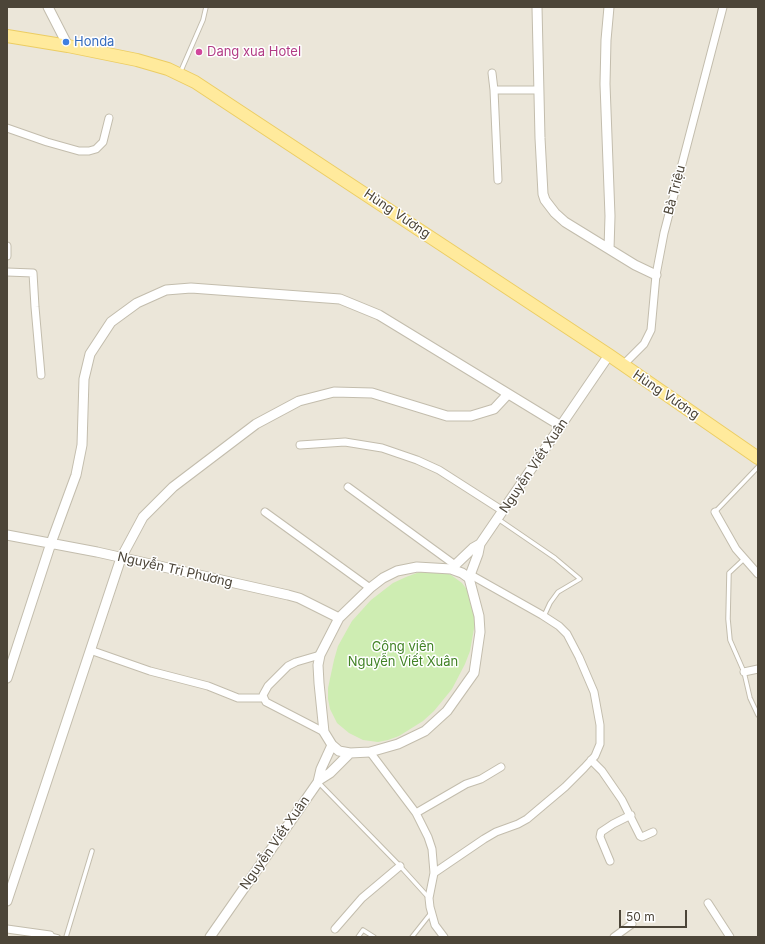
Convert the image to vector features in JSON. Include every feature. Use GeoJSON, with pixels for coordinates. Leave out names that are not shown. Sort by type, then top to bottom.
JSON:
{"type":"FeatureCollection","features":[{"type":"Feature","properties":{"kind":"main road","name":"Hùng Vương"},"geometry":{"type":"LineString","coordinates":[[7,36],[68,46],[137,60],[168,69],[206,88],[609,355],[758,458]]}},
{"type":"Feature","properties":{"kind":"street"},"geometry":{"type":"LineString","coordinates":[[48,7],[68,46]]}},
{"type":"Feature","properties":{"kind":"street"},"geometry":{"type":"LineString","coordinates":[[537,7],[542,187],[545,200],[555,213],[565,222],[635,265],[656,275]]}},
{"type":"Feature","properties":{"kind":"street"},"geometry":{"type":"LineString","coordinates":[[609,7],[606,40],[605,84],[610,216],[609,249]]}},
{"type":"Feature","properties":{"kind":"street","name":"Bà Triệu"},"geometry":{"type":"LineString","coordinates":[[622,365],[644,344],[651,330],[656,275],[664,233],[723,7]]}},
{"type":"Feature","properties":{"kind":"street"},"geometry":{"type":"LineString","coordinates":[[492,73],[498,180]]}},
{"type":"Feature","properties":{"kind":"street"},"geometry":{"type":"LineString","coordinates":[[494,90],[539,90]]}},
{"type":"Feature","properties":{"kind":"street"},"geometry":{"type":"LineString","coordinates":[[7,128],[79,151],[89,151],[96,149],[103,142],[109,118]]}},
{"type":"Feature","properties":{"kind":"street"},"geometry":{"type":"LineString","coordinates":[[7,246],[7,256]]}},
{"type":"Feature","properties":{"kind":"street"},"geometry":{"type":"LineString","coordinates":[[7,272],[34,273],[34,307],[41,375]]}},
{"type":"Feature","properties":{"kind":"street"},"geometry":{"type":"LineString","coordinates":[[7,678],[51,543],[76,475],[82,445],[84,379],[90,354],[111,322],[137,302],[166,290],[190,288],[340,299],[379,315],[561,426]]}},
{"type":"Feature","properties":{"kind":"street","name":"Nguyễn Viết Xuân"},"geometry":{"type":"LineString","coordinates":[[453,567],[480,544],[609,355]]}},
{"type":"Feature","properties":{"kind":"street"},"geometry":{"type":"LineString","coordinates":[[7,901],[121,558],[143,517],[173,487],[256,424],[299,401],[334,392],[372,393],[447,416],[471,416],[494,409],[508,394]]}},
{"type":"Feature","properties":{"kind":"street"},"geometry":{"type":"LineString","coordinates":[[300,445],[345,442],[382,448],[417,460],[439,470],[503,511]]}},
{"type":"Feature","properties":{"kind":"street"},"geometry":{"type":"LineString","coordinates":[[348,487],[462,573],[544,616],[559,626],[567,634],[594,692],[600,737],[599,749],[591,760],[565,787],[527,819],[490,836],[434,873]]}},
{"type":"Feature","properties":{"kind":"street"},"geometry":{"type":"LineString","coordinates":[[265,512],[370,588]]}},
{"type":"Feature","properties":{"kind":"street"},"geometry":{"type":"LineString","coordinates":[[716,512],[729,537],[744,559],[758,574]]}},
{"type":"Feature","properties":{"kind":"street","name":"Nguyễn Tri Phương"},"geometry":{"type":"LineString","coordinates":[[7,535],[97,552],[288,595],[299,598],[339,618]]}},
{"type":"Feature","properties":{"kind":"street"},"geometry":{"type":"LineString","coordinates":[[453,567],[418,567],[397,571],[383,578],[370,588],[339,618],[320,656],[318,665],[324,732],[332,745],[339,751],[350,753],[370,752],[398,744],[425,731],[447,711],[474,673],[480,632],[479,616],[470,577],[480,544]]}},
{"type":"Feature","properties":{"kind":"street"},"geometry":{"type":"LineString","coordinates":[[90,650],[150,671],[208,686],[238,698],[264,698]]}},
{"type":"Feature","properties":{"kind":"street"},"geometry":{"type":"LineString","coordinates":[[320,656],[296,662],[288,666],[268,686],[263,694],[266,702],[272,706],[324,732]]}},
{"type":"Feature","properties":{"kind":"street"},"geometry":{"type":"LineString","coordinates":[[744,672],[758,669]]}},
{"type":"Feature","properties":{"kind":"street","name":"Nguyễn Viết Xuân"},"geometry":{"type":"LineString","coordinates":[[210,937],[318,781],[319,773],[332,745]]}},
{"type":"Feature","properties":{"kind":"street"},"geometry":{"type":"LineString","coordinates":[[370,752],[416,812],[425,831],[432,849],[434,873],[429,898],[431,913],[435,925],[444,937]]}},
{"type":"Feature","properties":{"kind":"street"},"geometry":{"type":"LineString","coordinates":[[318,781],[330,773],[350,753]]}},
{"type":"Feature","properties":{"kind":"street"},"geometry":{"type":"LineString","coordinates":[[591,760],[602,771],[614,787],[641,837],[653,832]]}},
{"type":"Feature","properties":{"kind":"street"},"geometry":{"type":"LineString","coordinates":[[416,812],[466,784],[481,779],[500,767]]}},
{"type":"Feature","properties":{"kind":"street"},"geometry":{"type":"LineString","coordinates":[[610,861],[600,838],[600,832],[630,815]]}},
{"type":"Feature","properties":{"kind":"street"},"geometry":{"type":"LineString","coordinates":[[335,929],[362,898],[400,866]]}},
{"type":"Feature","properties":{"kind":"street"},"geometry":{"type":"LineString","coordinates":[[708,904],[730,937]]}},
{"type":"Feature","properties":{"kind":"street"},"geometry":{"type":"LineString","coordinates":[[614,937],[632,924]]}},
{"type":"Feature","properties":{"kind":"street"},"geometry":{"type":"LineString","coordinates":[[7,929],[50,935]]}},
{"type":"Feature","properties":{"kind":"lane"},"geometry":{"type":"LineString","coordinates":[[180,74],[203,20],[206,7]]}},
{"type":"Feature","properties":{"kind":"lane"},"geometry":{"type":"LineString","coordinates":[[716,512],[758,467]]}},
{"type":"Feature","properties":{"kind":"lane"},"geometry":{"type":"LineString","coordinates":[[497,519],[555,558],[580,579],[558,592],[550,603],[544,616]]}},
{"type":"Feature","properties":{"kind":"lane"},"geometry":{"type":"LineString","coordinates":[[744,559],[729,573],[727,614],[730,640],[744,672],[749,695],[758,714]]}},
{"type":"Feature","properties":{"kind":"lane"},"geometry":{"type":"LineString","coordinates":[[318,781],[429,898]]}},
{"type":"Feature","properties":{"kind":"lane"},"geometry":{"type":"LineString","coordinates":[[66,937],[92,851]]}},
{"type":"Feature","properties":{"kind":"lane"},"geometry":{"type":"LineString","coordinates":[[412,937],[431,913]]}},
{"type":"Feature","properties":{"kind":"lane"},"geometry":{"type":"LineString","coordinates":[[358,937],[363,930],[374,937]]}},
{"type":"Feature","properties":{"kind":"lane"},"geometry":{"type":"LineString","coordinates":[[50,935],[58,937]]}},
{"type":"Feature","properties":{"kind":"shaded area"},"geometry":{"type":"Polygon","coordinates":[[[7,7],[758,7],[758,937],[7,937],[7,7]]]}},
{"type":"Feature","properties":{"kind":"green space","name":"Công viên Nguyễn Viết Xuân"},"geometry":{"type":"Polygon","coordinates":[[[425,570],[445,572],[451,575],[462,583],[471,595],[475,611],[475,623],[470,651],[452,689],[434,711],[423,721],[399,736],[388,740],[378,742],[363,740],[349,733],[337,723],[330,709],[328,688],[338,646],[352,621],[371,600],[393,583],[425,570]]]}},
{"type":"Feature","properties":{"kind":"place","name":"Honda"},"geometry":{"type":"Point","coordinates":[66,42]}},
{"type":"Feature","properties":{"kind":"place","name":"Dang xua Hotel"},"geometry":{"type":"Point","coordinates":[199,52]}}]}
